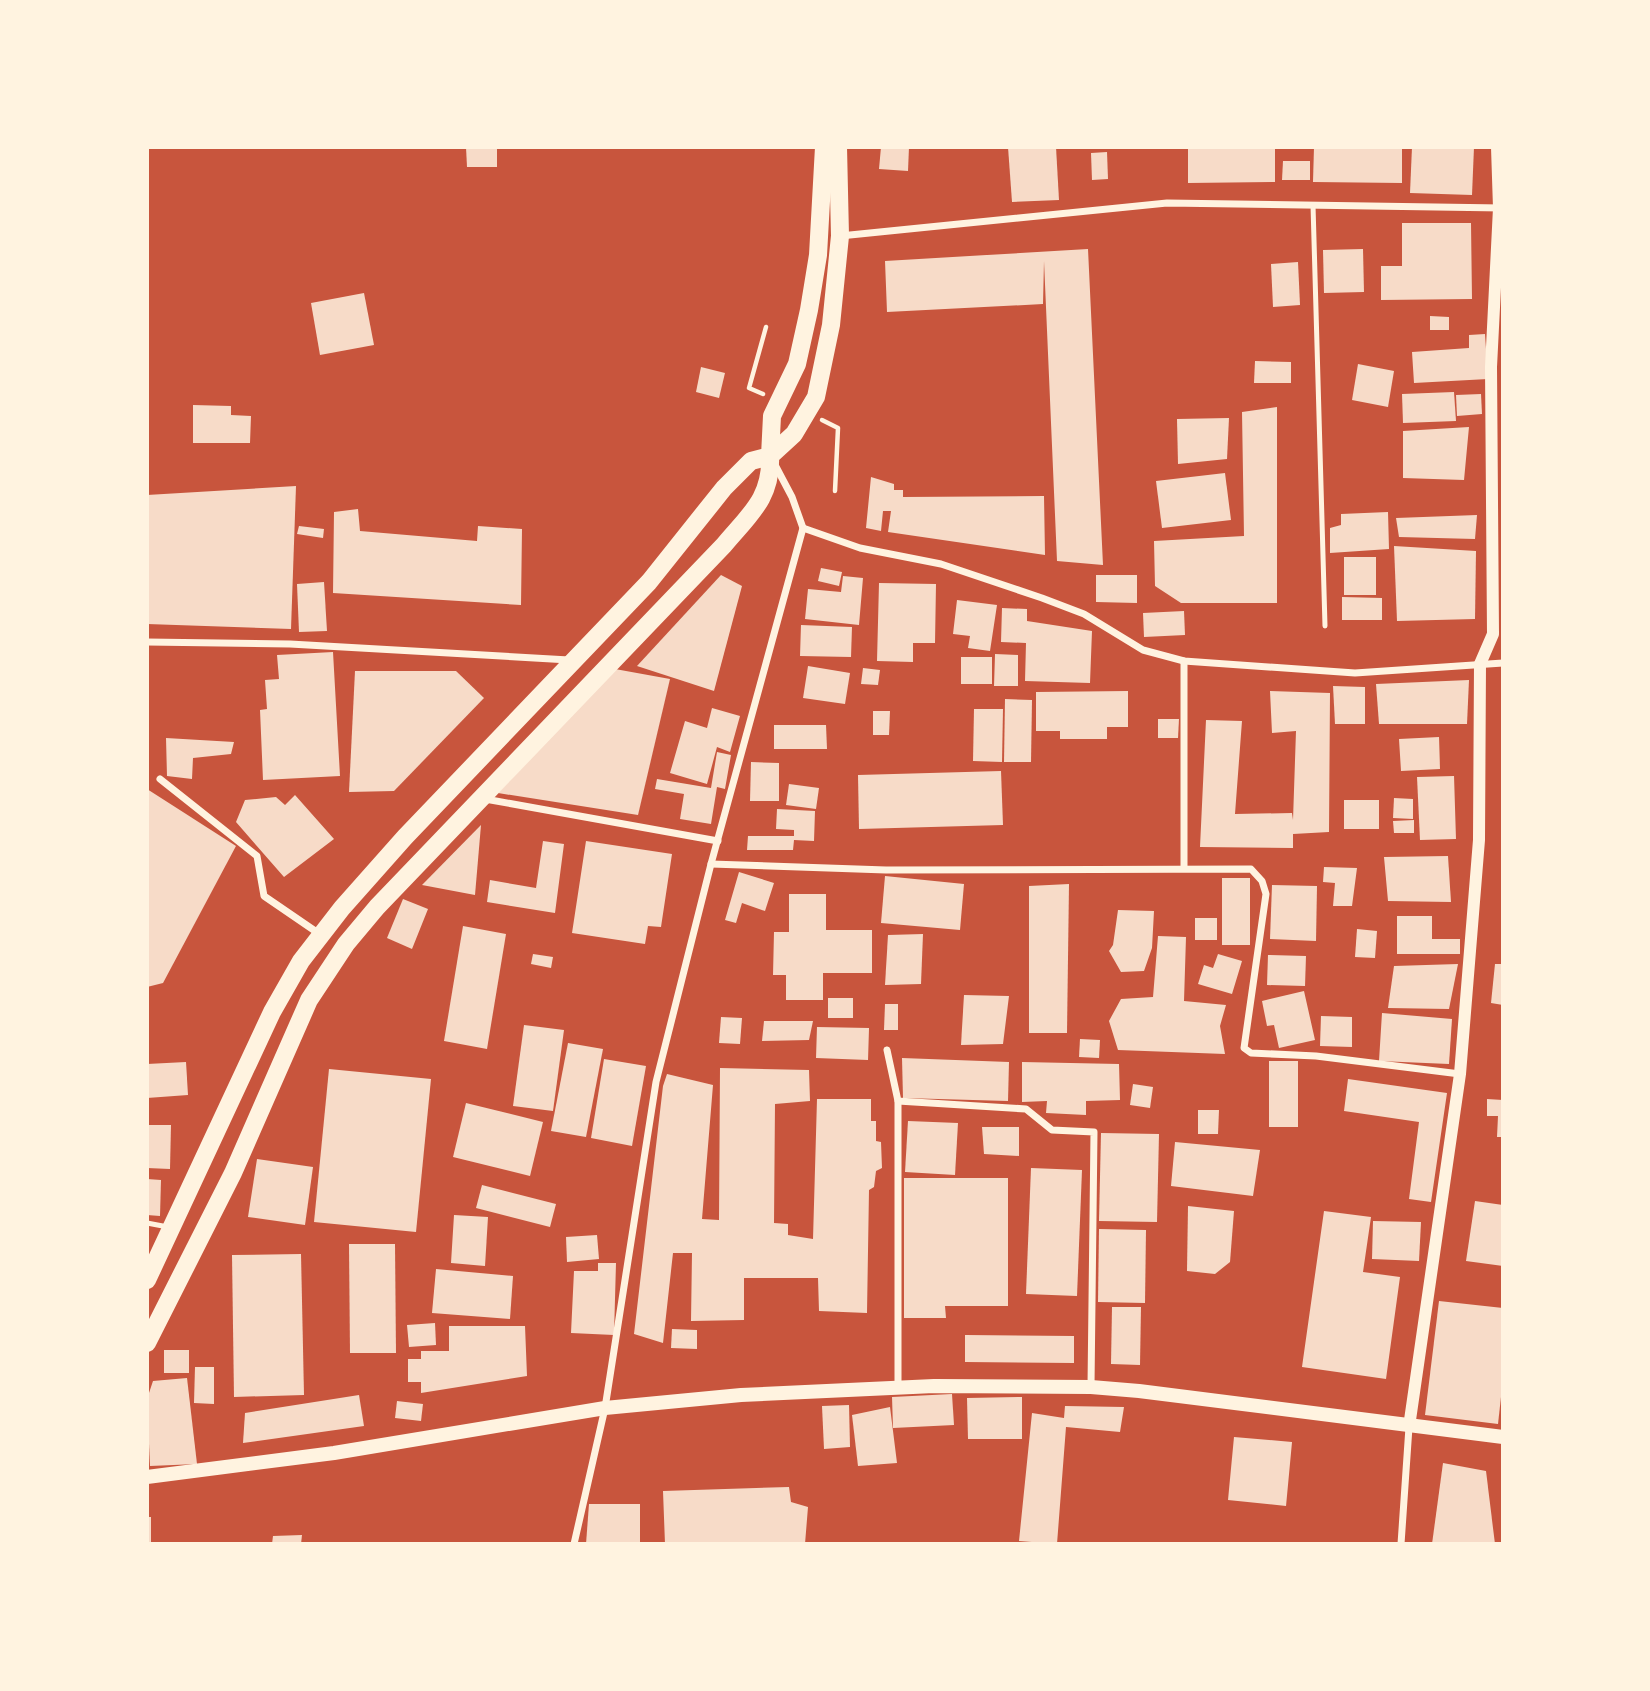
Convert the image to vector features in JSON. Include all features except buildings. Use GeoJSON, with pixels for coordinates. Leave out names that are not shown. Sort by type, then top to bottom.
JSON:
{"type":"FeatureCollection","features":[{"type":"Feature","properties":{"kind":"main road"},"geometry":{"type":"LineString","coordinates":[[147,1343],[233,1173],[309,1000],[346,944],[377,907],[724,545],[762,499],[771,478],[772,416],[797,364],[809,310],[818,255],[824,147]]}},
{"type":"Feature","properties":{"kind":"main road"},"geometry":{"type":"LineString","coordinates":[[147,1280],[272,1012],[300,961],[405,837],[649,582],[724,488],[751,461],[770,457],[794,434],[816,397],[831,325],[840,236],[838,147]]}},
{"type":"Feature","properties":{"kind":"main road"},"geometry":{"type":"LineString","coordinates":[[147,1477],[334,1452],[605,1408],[741,1395],[898,1388],[1091,1387],[1503,1437]]}},
{"type":"Feature","properties":{"kind":"street"},"geometry":{"type":"LineString","coordinates":[[1401,1544],[1409,1427],[1460,1074],[1479,840],[1480,664],[1493,634],[1492,367],[1501,208],[1497,147]]}},
{"type":"Feature","properties":{"kind":"street"},"geometry":{"type":"LineString","coordinates":[[840,236],[1167,203],[1501,208]]}},
{"type":"Feature","properties":{"kind":"street"},"geometry":{"type":"LineString","coordinates":[[574,1544],[605,1408],[656,1082],[711,864],[803,528],[792,497],[770,457]]}},
{"type":"Feature","properties":{"kind":"street"},"geometry":{"type":"LineString","coordinates":[[803,528],[860,548],[941,564],[1011,587],[1084,614],[1143,650],[1184,660],[1355,673],[1503,663]]}},
{"type":"Feature","properties":{"kind":"street"},"geometry":{"type":"LineString","coordinates":[[147,642],[290,644],[575,660]]}},
{"type":"Feature","properties":{"kind":"street"},"geometry":{"type":"LineString","coordinates":[[1184,660],[1184,867]]}},
{"type":"Feature","properties":{"kind":"street"},"geometry":{"type":"LineString","coordinates":[[160,779],[257,856],[264,896],[321,935]]}},
{"type":"Feature","properties":{"kind":"street"},"geometry":{"type":"LineString","coordinates":[[480,799],[718,841]]}},
{"type":"Feature","properties":{"kind":"street"},"geometry":{"type":"LineString","coordinates":[[711,864],[886,870],[1184,867],[1251,869],[1262,881],[1266,894],[1244,1048],[1251,1053],[1316,1056],[1460,1074]]}},
{"type":"Feature","properties":{"kind":"street"},"geometry":{"type":"LineString","coordinates":[[887,1051],[898,1101],[898,1388]]}},
{"type":"Feature","properties":{"kind":"street"},"geometry":{"type":"LineString","coordinates":[[898,1101],[1026,1109],[1052,1130],[1094,1132],[1091,1387]]}},
{"type":"Feature","properties":{"kind":"lane"},"geometry":{"type":"LineString","coordinates":[[1313,205],[1325,626]]}},
{"type":"Feature","properties":{"kind":"lane"},"geometry":{"type":"LineString","coordinates":[[147,1223],[173,1228]]}}]}
